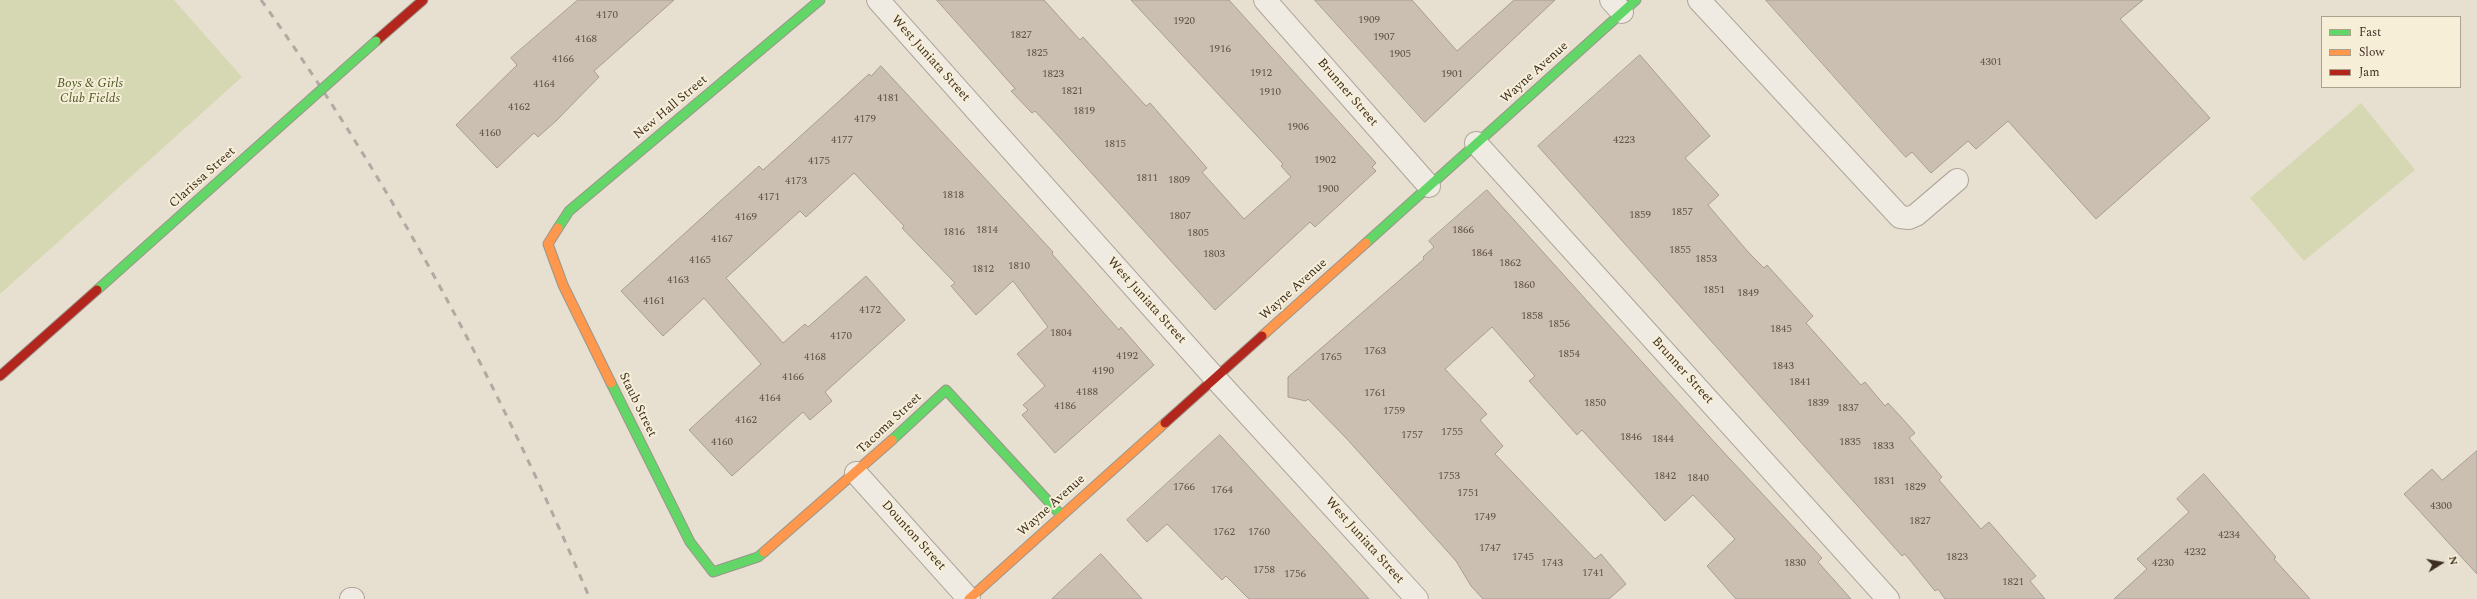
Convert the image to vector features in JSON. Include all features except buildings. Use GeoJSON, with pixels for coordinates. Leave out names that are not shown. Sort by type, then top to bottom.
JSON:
{"type":"FeatureCollection","features":[{"type":"Feature","properties":{"kind":"street","name":"Clarissa Street"},"geometry":{"type":"LineString","coordinates":[[0,376],[423,0]]}},
{"type":"Feature","properties":{"kind":"street","name":"New Hall Street"},"geometry":{"type":"LineString","coordinates":[[548,244],[569,211],[820,0]]}},
{"type":"Feature","properties":{"kind":"street","name":"West Juniata Street"},"geometry":{"type":"LineString","coordinates":[[878,0],[1215,378],[1417,599]]}},
{"type":"Feature","properties":{"kind":"street","name":"Brunner Street"},"geometry":{"type":"LineString","coordinates":[[1264,0],[1429,186]]}},
{"type":"Feature","properties":{"kind":"street"},"geometry":{"type":"LineString","coordinates":[[1699,0],[1900,217],[1909,218],[1916,215],[1957,180]]}},
{"type":"Feature","properties":{"kind":"street","name":"Wayne Avenue"},"geometry":{"type":"LineString","coordinates":[[969,599],[1429,186],[1623,4]]}},
{"type":"Feature","properties":{"kind":"street","name":"Brunner Street"},"geometry":{"type":"LineString","coordinates":[[1476,143],[1888,599]]}},
{"type":"Feature","properties":{"kind":"street","name":"Staub Street"},"geometry":{"type":"LineString","coordinates":[[548,244],[563,285],[690,542],[714,572]]}},
{"type":"Feature","properties":{"kind":"street","name":"Tacoma Street"},"geometry":{"type":"LineString","coordinates":[[714,572],[758,557],[856,474],[946,390],[1061,515]]}},
{"type":"Feature","properties":{"kind":"street","name":"Dounton Street"},"geometry":{"type":"LineString","coordinates":[[856,474],[969,599]]}},
{"type":"Feature","properties":{"kind":"green space","name":"Boys & Girls Club Fields"},"geometry":{"type":"Polygon","coordinates":[[[0,0],[174,0],[242,77],[0,294],[0,0]]]}},
{"type":"Feature","properties":{"kind":"green space"},"geometry":{"type":"Polygon","coordinates":[[[2361,103],[2415,170],[2304,261],[2250,198],[2361,103]]]}},
{"type":"Feature","properties":{"kind":"railway"},"geometry":{"type":"LineString","coordinates":[[261,0],[310,71],[356,143],[442,290],[520,443],[590,599]]}},
{"type":"Feature","properties":{"kind":"traffic: fast"},"geometry":{"type":"LineString","coordinates":[[558,228],[569,211],[820,0]]}},
{"type":"Feature","properties":{"kind":"traffic: fast"},"geometry":{"type":"LineString","coordinates":[[1366,243],[1636,0]]}},
{"type":"Feature","properties":{"kind":"traffic: fast"},"geometry":{"type":"LineString","coordinates":[[248,155],[376,41]]}},
{"type":"Feature","properties":{"kind":"traffic: fast"},"geometry":{"type":"LineString","coordinates":[[97,290],[248,155]]}},
{"type":"Feature","properties":{"kind":"traffic: fast"},"geometry":{"type":"LineString","coordinates":[[611,383],[690,542],[713,572],[758,557],[764,552]]}},
{"type":"Feature","properties":{"kind":"traffic: fast"},"geometry":{"type":"LineString","coordinates":[[892,440],[946,390],[1061,515]]}},
{"type":"Feature","properties":{"kind":"traffic: slow"},"geometry":{"type":"LineString","coordinates":[[558,228],[548,244],[563,285],[611,383]]}},
{"type":"Feature","properties":{"kind":"traffic: slow"},"geometry":{"type":"LineString","coordinates":[[1262,336],[1366,243]]}},
{"type":"Feature","properties":{"kind":"traffic: slow"},"geometry":{"type":"LineString","coordinates":[[969,599],[1165,423]]}},
{"type":"Feature","properties":{"kind":"traffic: slow"},"geometry":{"type":"LineString","coordinates":[[764,552],[892,440]]}},
{"type":"Feature","properties":{"kind":"traffic: jam"},"geometry":{"type":"LineString","coordinates":[[376,41],[423,0]]}},
{"type":"Feature","properties":{"kind":"traffic: jam"},"geometry":{"type":"LineString","coordinates":[[0,376],[97,290]]}},
{"type":"Feature","properties":{"kind":"traffic: jam"},"geometry":{"type":"LineString","coordinates":[[1165,423],[1262,336]]}}]}
